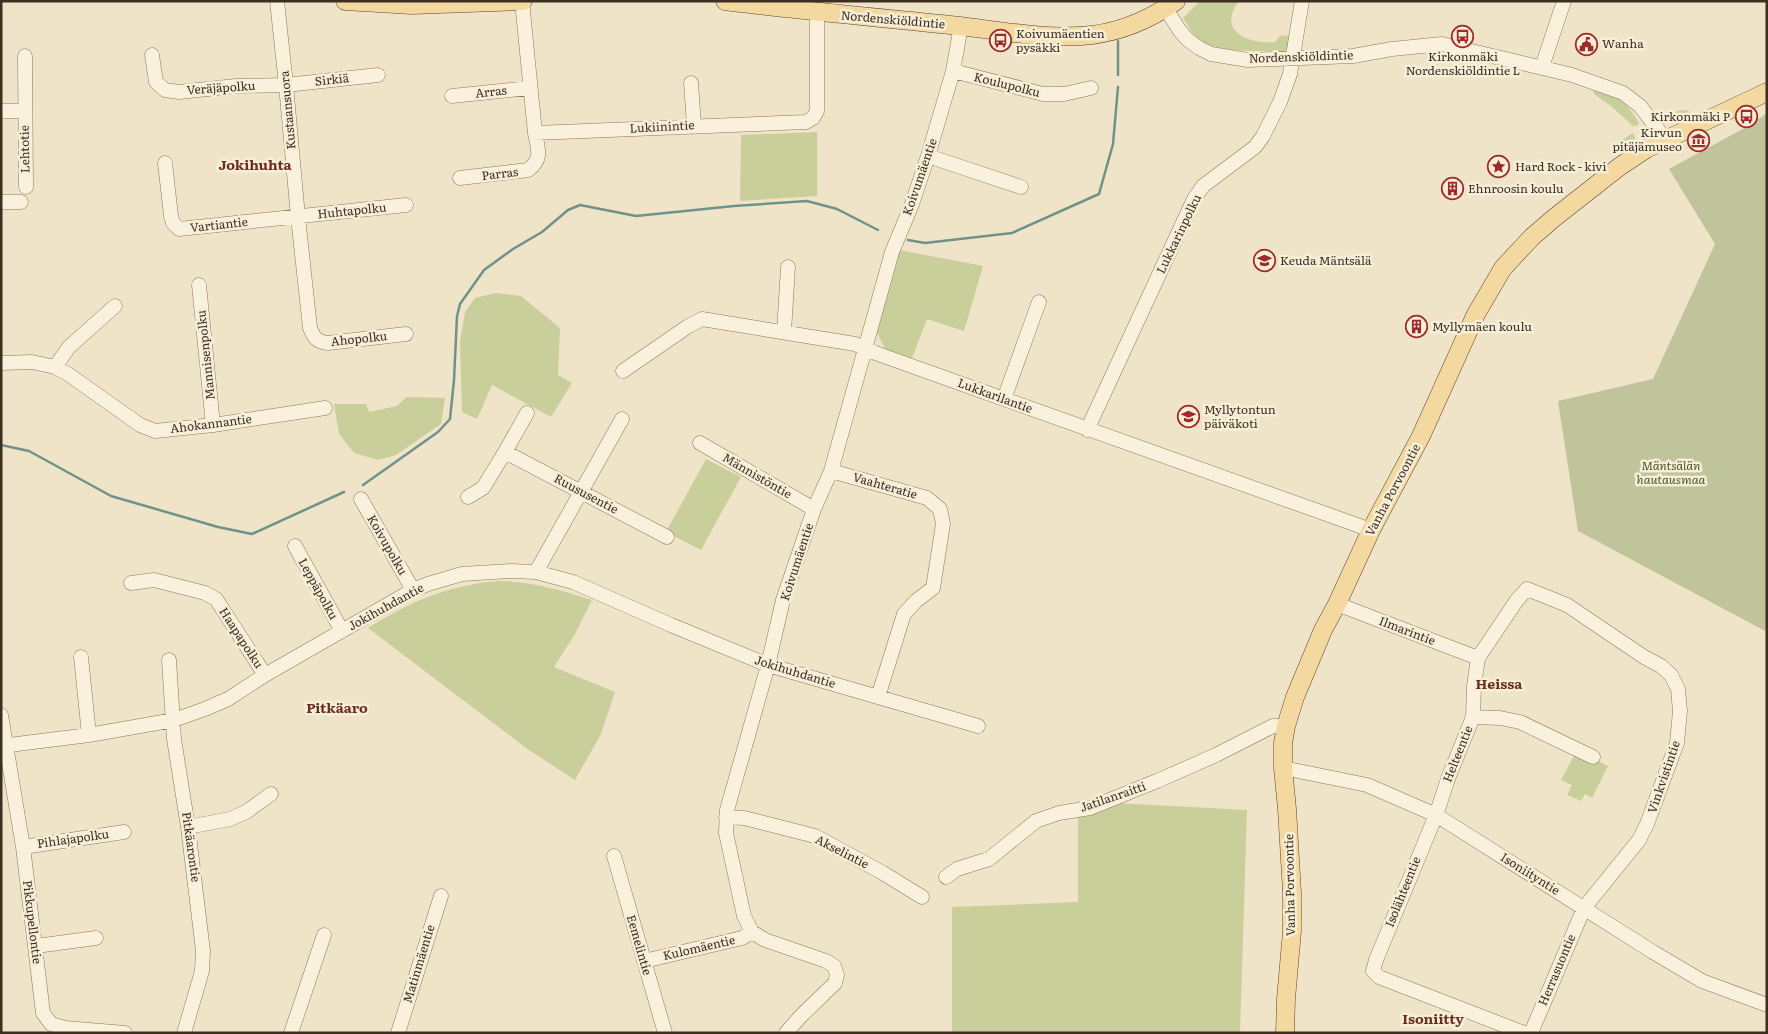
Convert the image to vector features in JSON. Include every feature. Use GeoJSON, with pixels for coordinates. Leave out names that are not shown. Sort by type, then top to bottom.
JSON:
{"type":"FeatureCollection","features":[{"type":"Feature","properties":{"kind":"main road"},"geometry":{"type":"LineString","coordinates":[[346,1],[412,5],[522,1]]}},
{"type":"Feature","properties":{"kind":"main road","name":"Nordenskiöldintie"},"geometry":{"type":"LineString","coordinates":[[725,1],[1028,34],[1086,36],[1104,33],[1144,20],[1171,5]]}},
{"type":"Feature","properties":{"kind":"main road","name":"Vanha Porvoontie"},"geometry":{"type":"LineString","coordinates":[[1285,1033],[1292,932],[1292,893],[1283,768],[1286,726],[1295,697],[1324,630],[1371,530],[1421,436],[1476,314],[1503,268],[1532,237],[1619,167],[1646,149],[1767,92]]}},
{"type":"Feature","properties":{"kind":"street","name":"Kustaansuora"},"geometry":{"type":"LineString","coordinates":[[277,1],[298,217],[310,328],[313,337]]}},
{"type":"Feature","properties":{"kind":"street"},"geometry":{"type":"LineString","coordinates":[[522,1],[535,133]]}},
{"type":"Feature","properties":{"kind":"street","name":"Lukkarinpolku"},"geometry":{"type":"LineString","coordinates":[[1087,430],[1194,199],[1203,186],[1255,147],[1264,136],[1290,74],[1302,1]]}},
{"type":"Feature","properties":{"kind":"street"},"geometry":{"type":"LineString","coordinates":[[1542,67],[1564,1]]}},
{"type":"Feature","properties":{"kind":"street","name":"Nordenskiöldintie"},"geometry":{"type":"LineString","coordinates":[[1171,5],[1180,32],[1199,48],[1211,54],[1248,60],[1293,59],[1353,56],[1392,49],[1442,44],[1542,67],[1597,82],[1623,93],[1640,106],[1666,140]]}},
{"type":"Feature","properties":{"kind":"street","name":"Lukiinintie"},"geometry":{"type":"LineString","coordinates":[[535,133],[694,125],[806,122],[813,118],[817,111],[817,12]]}},
{"type":"Feature","properties":{"kind":"street","name":"Koivumäentie"},"geometry":{"type":"LineString","coordinates":[[752,932],[744,916],[726,833],[726,817],[730,796],[768,665],[783,600],[814,509],[831,471],[892,252],[912,204],[928,156],[952,71],[961,26]]}},
{"type":"Feature","properties":{"kind":"street","name":"Veräjäpolku"},"geometry":{"type":"LineString","coordinates":[[152,55],[156,82],[165,90],[179,92],[236,86],[286,85]]}},
{"type":"Feature","properties":{"kind":"street","name":"Lehtotie"},"geometry":{"type":"LineString","coordinates":[[24,56],[26,187]]}},
{"type":"Feature","properties":{"kind":"street","name":"Koulupolku"},"geometry":{"type":"LineString","coordinates":[[952,71],[1043,94],[1064,94],[1091,88]]}},
{"type":"Feature","properties":{"kind":"street","name":"Sirkiä"},"geometry":{"type":"LineString","coordinates":[[286,85],[378,75]]}},
{"type":"Feature","properties":{"kind":"street"},"geometry":{"type":"LineString","coordinates":[[691,83],[694,125]]}},
{"type":"Feature","properties":{"kind":"street","name":"Arras"},"geometry":{"type":"LineString","coordinates":[[452,96],[530,88]]}},
{"type":"Feature","properties":{"kind":"street","name":"Lehtotie"},"geometry":{"type":"LineString","coordinates":[[1,112],[24,111]]}},
{"type":"Feature","properties":{"kind":"street","name":"Parras"},"geometry":{"type":"LineString","coordinates":[[460,178],[528,170],[536,164],[539,157],[535,133]]}},
{"type":"Feature","properties":{"kind":"street"},"geometry":{"type":"LineString","coordinates":[[928,156],[1021,187]]}},
{"type":"Feature","properties":{"kind":"street","name":"Vartiantie"},"geometry":{"type":"LineString","coordinates":[[165,163],[171,216],[174,224],[179,229],[298,217]]}},
{"type":"Feature","properties":{"kind":"street"},"geometry":{"type":"LineString","coordinates":[[1,202],[21,202]]}},
{"type":"Feature","properties":{"kind":"street","name":"Huhtapolku"},"geometry":{"type":"LineString","coordinates":[[298,217],[406,205]]}},
{"type":"Feature","properties":{"kind":"street"},"geometry":{"type":"LineString","coordinates":[[784,332],[788,267]]}},
{"type":"Feature","properties":{"kind":"street","name":"Mannisenpolku"},"geometry":{"type":"LineString","coordinates":[[199,285],[213,425]]}},
{"type":"Feature","properties":{"kind":"street"},"geometry":{"type":"LineString","coordinates":[[1004,399],[1039,302]]}},
{"type":"Feature","properties":{"kind":"street"},"geometry":{"type":"LineString","coordinates":[[54,367],[69,347],[115,306]]}},
{"type":"Feature","properties":{"kind":"street","name":"Lukkarilantie"},"geometry":{"type":"LineString","coordinates":[[623,370],[702,319],[855,344],[1087,430],[1371,530]]}},
{"type":"Feature","properties":{"kind":"street","name":"Ahopolku"},"geometry":{"type":"LineString","coordinates":[[313,337],[320,342],[328,343],[406,334]]}},
{"type":"Feature","properties":{"kind":"street","name":"Ahokannantie"},"geometry":{"type":"LineString","coordinates":[[1,364],[32,362],[54,367],[68,374],[140,425],[155,431],[213,425],[325,408]]}},
{"type":"Feature","properties":{"kind":"street"},"geometry":{"type":"LineString","coordinates":[[468,497],[483,488],[527,413]]}},
{"type":"Feature","properties":{"kind":"street"},"geometry":{"type":"LineString","coordinates":[[536,572],[622,419]]}},
{"type":"Feature","properties":{"kind":"street","name":"Männistöntie"},"geometry":{"type":"LineString","coordinates":[[700,443],[814,509]]}},
{"type":"Feature","properties":{"kind":"street","name":"Ruususentie"},"geometry":{"type":"LineString","coordinates":[[505,452],[667,537]]}},
{"type":"Feature","properties":{"kind":"street","name":"Vaahteratie"},"geometry":{"type":"LineString","coordinates":[[831,471],[927,498],[940,508],[943,524],[933,588],[916,601],[904,614],[878,697]]}},
{"type":"Feature","properties":{"kind":"street","name":"Koivupolku"},"geometry":{"type":"LineString","coordinates":[[362,499],[413,590]]}},
{"type":"Feature","properties":{"kind":"street","name":"Leppäpolku"},"geometry":{"type":"LineString","coordinates":[[295,546],[342,631]]}},
{"type":"Feature","properties":{"kind":"street","name":"Jokihuhdantie"},"geometry":{"type":"LineString","coordinates":[[4,746],[89,735],[174,720],[205,710],[228,699],[265,675],[413,590],[462,574],[511,571],[536,572],[573,582],[768,665],[978,726]]}},
{"type":"Feature","properties":{"kind":"street","name":"Haapapolku"},"geometry":{"type":"LineString","coordinates":[[131,583],[154,580],[205,593],[216,599],[265,675]]}},
{"type":"Feature","properties":{"kind":"street","name":"Helteentie"},"geometry":{"type":"LineString","coordinates":[[1436,814],[1473,717],[1474,686],[1478,658],[1526,589]]}},
{"type":"Feature","properties":{"kind":"street","name":"Vinkvistintie"},"geometry":{"type":"LineString","coordinates":[[1526,589],[1568,605],[1644,657],[1661,666],[1671,674],[1678,689],[1680,712],[1677,743],[1647,824],[1639,840],[1584,908]]}},
{"type":"Feature","properties":{"kind":"street","name":"Ilmarintie"},"geometry":{"type":"LineString","coordinates":[[1337,604],[1478,658]]}},
{"type":"Feature","properties":{"kind":"street"},"geometry":{"type":"LineString","coordinates":[[81,657],[89,735]]}},
{"type":"Feature","properties":{"kind":"street","name":"Pitkäarontie"},"geometry":{"type":"LineString","coordinates":[[169,660],[174,739],[188,827],[204,951],[202,971],[184,1033]]}},
{"type":"Feature","properties":{"kind":"street","name":"Pikkupellontie"},"geometry":{"type":"LineString","coordinates":[[1,715],[4,746],[23,847],[44,1013],[51,1024],[65,1028],[125,1033]]}},
{"type":"Feature","properties":{"kind":"street"},"geometry":{"type":"LineString","coordinates":[[1473,717],[1500,718],[1520,722],[1593,757]]}},
{"type":"Feature","properties":{"kind":"street","name":"Jatilanraitti"},"geometry":{"type":"LineString","coordinates":[[946,877],[957,869],[989,859],[1036,821],[1059,813],[1090,808],[1157,781],[1273,726],[1286,726]]}},
{"type":"Feature","properties":{"kind":"street","name":"Isoniityntie"},"geometry":{"type":"LineString","coordinates":[[1283,768],[1367,785],[1436,814],[1702,981],[1767,1005]]}},
{"type":"Feature","properties":{"kind":"street"},"geometry":{"type":"LineString","coordinates":[[188,827],[238,816],[271,794]]}},
{"type":"Feature","properties":{"kind":"street","name":"Isolähteentie"},"geometry":{"type":"LineString","coordinates":[[1436,814],[1383,942],[1374,971],[1379,977],[1524,1033]]}},
{"type":"Feature","properties":{"kind":"street","name":"Akselintie"},"geometry":{"type":"LineString","coordinates":[[726,817],[744,818],[815,836],[883,873],[922,897]]}},
{"type":"Feature","properties":{"kind":"street","name":"Pihlajapolku"},"geometry":{"type":"LineString","coordinates":[[23,847],[124,832]]}},
{"type":"Feature","properties":{"kind":"street","name":"Eemelintie"},"geometry":{"type":"LineString","coordinates":[[614,856],[665,1033]]}},
{"type":"Feature","properties":{"kind":"street","name":"Matinmäentie"},"geometry":{"type":"LineString","coordinates":[[398,1033],[440,896]]}},
{"type":"Feature","properties":{"kind":"street","name":"Herrasuontie"},"geometry":{"type":"LineString","coordinates":[[1531,1033],[1584,908]]}},
{"type":"Feature","properties":{"kind":"street"},"geometry":{"type":"LineString","coordinates":[[752,932],[765,940],[826,961],[834,966],[837,975],[836,983],[800,1016],[786,1033]]}},
{"type":"Feature","properties":{"kind":"street","name":"Kulomäentie"},"geometry":{"type":"LineString","coordinates":[[644,961],[742,938],[752,932]]}},
{"type":"Feature","properties":{"kind":"street"},"geometry":{"type":"LineString","coordinates":[[291,1033],[324,935]]}},
{"type":"Feature","properties":{"kind":"street"},"geometry":{"type":"LineString","coordinates":[[36,946],[96,938]]}},
{"type":"Feature","properties":{"kind":"green space"},"geometry":{"type":"Polygon","coordinates":[[[1200,1],[1239,1],[1231,21],[1233,28],[1239,34],[1255,41],[1265,42],[1275,42],[1280,36],[1290,35],[1288,48],[1284,51],[1228,49],[1199,40],[1192,33],[1183,18],[1200,1]]]}},
{"type":"Feature","properties":{"kind":"green space"},"geometry":{"type":"Polygon","coordinates":[[[1596,89],[1616,97],[1626,105],[1635,116],[1639,123],[1638,125],[1633,126],[1611,106],[1594,94],[1593,92],[1596,89]]]}},
{"type":"Feature","properties":{"kind":"green space"},"geometry":{"type":"Polygon","coordinates":[[[1682,110],[1689,111],[1692,116],[1691,121],[1681,124],[1667,117],[1668,114],[1682,110]]]}},
{"type":"Feature","properties":{"kind":"green space","name":"Mäntsälän hautausmaa"},"geometry":{"type":"Polygon","coordinates":[[[1767,113],[1767,632],[1578,531],[1558,401],[1653,379],[1715,244],[1669,169],[1752,124],[1767,113]]]}},
{"type":"Feature","properties":{"kind":"green space"},"geometry":{"type":"Polygon","coordinates":[[[817,132],[817,196],[740,201],[741,135],[817,132]]]}},
{"type":"Feature","properties":{"kind":"green space"},"geometry":{"type":"Polygon","coordinates":[[[1633,133],[1634,140],[1619,150],[1612,149],[1617,143],[1633,133]]]}},
{"type":"Feature","properties":{"kind":"green space"},"geometry":{"type":"Polygon","coordinates":[[[899,250],[983,266],[964,331],[927,319],[912,358],[885,349],[875,329],[899,250]]]}},
{"type":"Feature","properties":{"kind":"green space"},"geometry":{"type":"Polygon","coordinates":[[[496,293],[521,296],[560,328],[558,375],[572,383],[551,417],[492,385],[477,419],[462,412],[460,342],[465,312],[475,298],[496,293]]]}},
{"type":"Feature","properties":{"kind":"green space"},"geometry":{"type":"Polygon","coordinates":[[[406,397],[445,398],[441,424],[396,455],[378,460],[354,453],[339,434],[334,404],[366,404],[369,412],[397,406],[406,397]]]}},
{"type":"Feature","properties":{"kind":"green space"},"geometry":{"type":"Polygon","coordinates":[[[706,459],[741,477],[701,550],[666,532],[706,459]]]}},
{"type":"Feature","properties":{"kind":"green space"},"geometry":{"type":"Polygon","coordinates":[[[497,581],[533,584],[592,600],[575,634],[554,667],[615,692],[601,734],[575,780],[526,748],[368,628],[399,610],[430,596],[461,587],[497,581]]]}},
{"type":"Feature","properties":{"kind":"green space"},"geometry":{"type":"Polygon","coordinates":[[[1577,750],[1608,766],[1592,798],[1585,794],[1581,801],[1567,795],[1572,785],[1561,780],[1577,750]]]}},
{"type":"Feature","properties":{"kind":"green space"},"geometry":{"type":"Polygon","coordinates":[[[1078,801],[1247,810],[1240,1033],[952,1033],[952,907],[1078,902],[1078,801]]]}},
{"type":"Feature","properties":{"kind":"waterway"},"geometry":{"type":"LineString","coordinates":[[1118,41],[1118,75]]}},
{"type":"Feature","properties":{"kind":"waterway"},"geometry":{"type":"LineString","coordinates":[[908,240],[925,243],[1012,233],[1099,194],[1113,144],[1118,87]]}},
{"type":"Feature","properties":{"kind":"waterway"},"geometry":{"type":"LineString","coordinates":[[363,485],[438,432],[450,419],[457,316],[460,304],[484,270],[513,249],[542,232],[568,210],[580,205],[636,216],[807,201],[837,209],[878,230]]}},
{"type":"Feature","properties":{"kind":"waterway"},"geometry":{"type":"LineString","coordinates":[[1,445],[29,451],[111,496],[218,527],[252,534],[344,492]]}},
{"type":"Feature","properties":{"kind":"place","name":"Kirkonmäki Nordenskiöldintie L"},"geometry":{"type":"Point","coordinates":[1463,36]}},
{"type":"Feature","properties":{"kind":"place","name":"Koivumäentien pysäkki"},"geometry":{"type":"Point","coordinates":[1000,41]}},
{"type":"Feature","properties":{"kind":"place","name":"Wanha"},"geometry":{"type":"Point","coordinates":[1586,44]}},
{"type":"Feature","properties":{"kind":"place","name":"Kirkonmäki P"},"geometry":{"type":"Point","coordinates":[1746,117]}},
{"type":"Feature","properties":{"kind":"place","name":"Kirvun pitäjämuseo"},"geometry":{"type":"Point","coordinates":[1698,140]}},
{"type":"Feature","properties":{"kind":"place","name":"Hard Rock - kivi"},"geometry":{"type":"Point","coordinates":[1499,167]}},
{"type":"Feature","properties":{"kind":"place","name":"Ehnroosin koulu"},"geometry":{"type":"Point","coordinates":[1452,189]}},
{"type":"Feature","properties":{"kind":"place","name":"Keuda Mäntsälä"},"geometry":{"type":"Point","coordinates":[1264,261]}},
{"type":"Feature","properties":{"kind":"place","name":"Myllymäen koulu"},"geometry":{"type":"Point","coordinates":[1416,327]}},
{"type":"Feature","properties":{"kind":"place","name":"Myllytontun päiväkoti"},"geometry":{"type":"Point","coordinates":[1188,417]}},
{"type":"Feature","properties":{"kind":"district","name":"Jokihuhta"},"geometry":{"type":"Point","coordinates":[255,165]}},
{"type":"Feature","properties":{"kind":"district","name":"Heissa"},"geometry":{"type":"Point","coordinates":[1499,684]}},
{"type":"Feature","properties":{"kind":"district","name":"Pitkäaro"},"geometry":{"type":"Point","coordinates":[337,708]}},
{"type":"Feature","properties":{"kind":"district","name":"Isoniitty"},"geometry":{"type":"Point","coordinates":[1433,1019]}}]}
